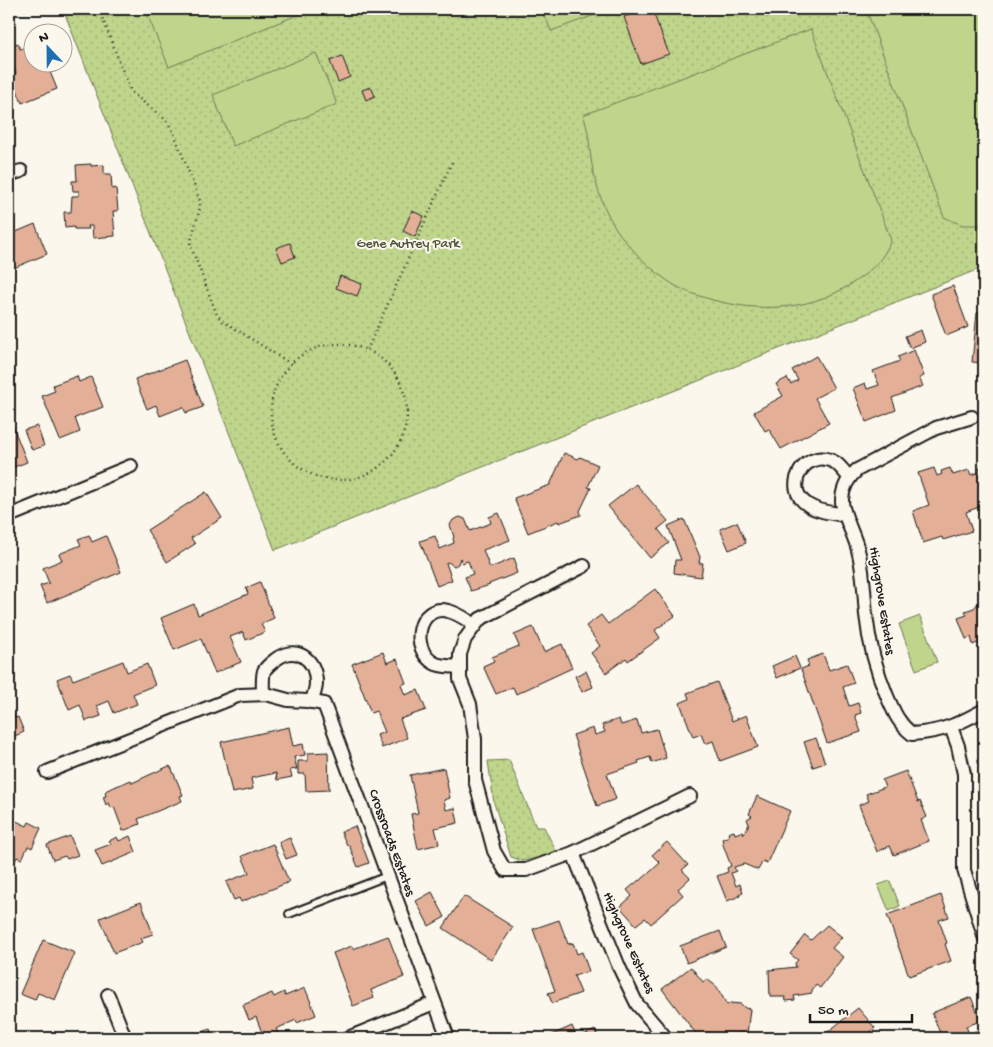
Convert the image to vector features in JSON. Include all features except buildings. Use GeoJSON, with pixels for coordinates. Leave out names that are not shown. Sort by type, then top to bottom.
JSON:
{"type":"FeatureCollection","features":[{"type":"Feature","properties":{"kind":"street"},"geometry":{"type":"LineString","coordinates":[[845,515],[809,506],[800,499],[796,489],[797,478],[803,466],[814,459],[824,459],[836,463],[849,477],[862,467],[936,428],[972,417]]}},
{"type":"Feature","properties":{"kind":"street"},"geometry":{"type":"LineString","coordinates":[[9,516],[131,466]]}},
{"type":"Feature","properties":{"kind":"street","name":"Highgrove Estates"},"geometry":{"type":"LineString","coordinates":[[849,477],[842,502],[845,515],[852,529],[863,570],[866,615],[874,658],[880,680],[897,719],[912,734],[935,732],[951,728],[984,710]]}},
{"type":"Feature","properties":{"kind":"street"},"geometry":{"type":"LineString","coordinates":[[584,566],[480,619],[464,639],[460,654],[460,679],[470,704],[475,739],[475,780],[494,851],[505,870],[526,870],[573,853],[690,796]]}},
{"type":"Feature","properties":{"kind":"street"},"geometry":{"type":"LineString","coordinates":[[460,667],[435,664],[428,658],[418,640],[419,630],[425,618],[436,611],[447,610],[475,625]]}},
{"type":"Feature","properties":{"kind":"street"},"geometry":{"type":"LineString","coordinates":[[47,772],[240,695],[263,694],[288,700],[312,702],[316,681],[314,671],[307,659],[298,653],[287,653],[270,663],[264,671],[263,694]]}},
{"type":"Feature","properties":{"kind":"street","name":"Crossroads Estates"},"geometry":{"type":"LineString","coordinates":[[312,702],[324,704],[448,1038]]}},
{"type":"Feature","properties":{"kind":"street"},"geometry":{"type":"LineString","coordinates":[[951,728],[958,746],[964,774],[964,870],[984,936]]}},
{"type":"Feature","properties":{"kind":"street","name":"Highgrove Estates"},"geometry":{"type":"LineString","coordinates":[[573,853],[619,968],[637,1004],[666,1038]]}},
{"type":"Feature","properties":{"kind":"street"},"geometry":{"type":"LineString","coordinates":[[108,995],[125,1038]]}},
{"type":"Feature","properties":{"kind":"street"},"geometry":{"type":"LineString","coordinates":[[348,1038],[434,1003]]}},
{"type":"Feature","properties":{"kind":"lane"},"geometry":{"type":"LineString","coordinates":[[290,914],[387,876]]}},
{"type":"Feature","properties":{"kind":"path"},"geometry":{"type":"LineString","coordinates":[[99,9],[131,92],[166,120],[173,130],[200,201],[200,208],[190,244],[217,315],[221,320],[291,364]]}},
{"type":"Feature","properties":{"kind":"path"},"geometry":{"type":"LineString","coordinates":[[367,350],[453,160]]}},
{"type":"Feature","properties":{"kind":"path"},"geometry":{"type":"LineString","coordinates":[[343,344],[367,350],[380,358],[396,375],[405,396],[406,419],[400,441],[387,460],[375,469],[354,478],[331,479],[309,473],[296,465],[281,448],[272,427],[271,404],[277,383],[291,364],[304,354],[327,345],[343,344]]}},
{"type":"Feature","properties":{"kind":"green space","name":"Gene Autrey Park"},"geometry":{"type":"Polygon","coordinates":[[[63,9],[984,9],[984,267],[275,550],[72,32],[72,22],[68,22],[63,9]]]}},
{"type":"Feature","properties":{"kind":"green space"},"geometry":{"type":"Polygon","coordinates":[[[145,9],[306,9],[307,11],[169,67],[145,9]]]}},
{"type":"Feature","properties":{"kind":"green space"},"geometry":{"type":"Polygon","coordinates":[[[539,9],[611,9],[551,31],[539,9]]]}},
{"type":"Feature","properties":{"kind":"green space"},"geometry":{"type":"Polygon","coordinates":[[[866,9],[984,9],[984,225],[962,225],[944,217],[866,9]]]}},
{"type":"Feature","properties":{"kind":"green space"},"geometry":{"type":"Polygon","coordinates":[[[811,29],[891,240],[888,248],[874,267],[848,286],[832,294],[799,305],[782,307],[747,306],[730,304],[693,294],[666,280],[651,268],[637,255],[619,233],[601,198],[595,179],[588,132],[583,115],[811,29]]]}},
{"type":"Feature","properties":{"kind":"green space"},"geometry":{"type":"Polygon","coordinates":[[[316,53],[337,104],[233,146],[213,95],[316,53]]]}},
{"type":"Feature","properties":{"kind":"green space"},"geometry":{"type":"Polygon","coordinates":[[[920,616],[937,662],[916,670],[899,624],[920,616]]]}},
{"type":"Feature","properties":{"kind":"green space"},"geometry":{"type":"Polygon","coordinates":[[[509,760],[536,827],[544,827],[557,853],[523,861],[511,857],[494,803],[488,761],[509,760]]]}},
{"type":"Feature","properties":{"kind":"green space"},"geometry":{"type":"Polygon","coordinates":[[[890,881],[900,906],[889,911],[878,885],[890,881]]]}}]}
